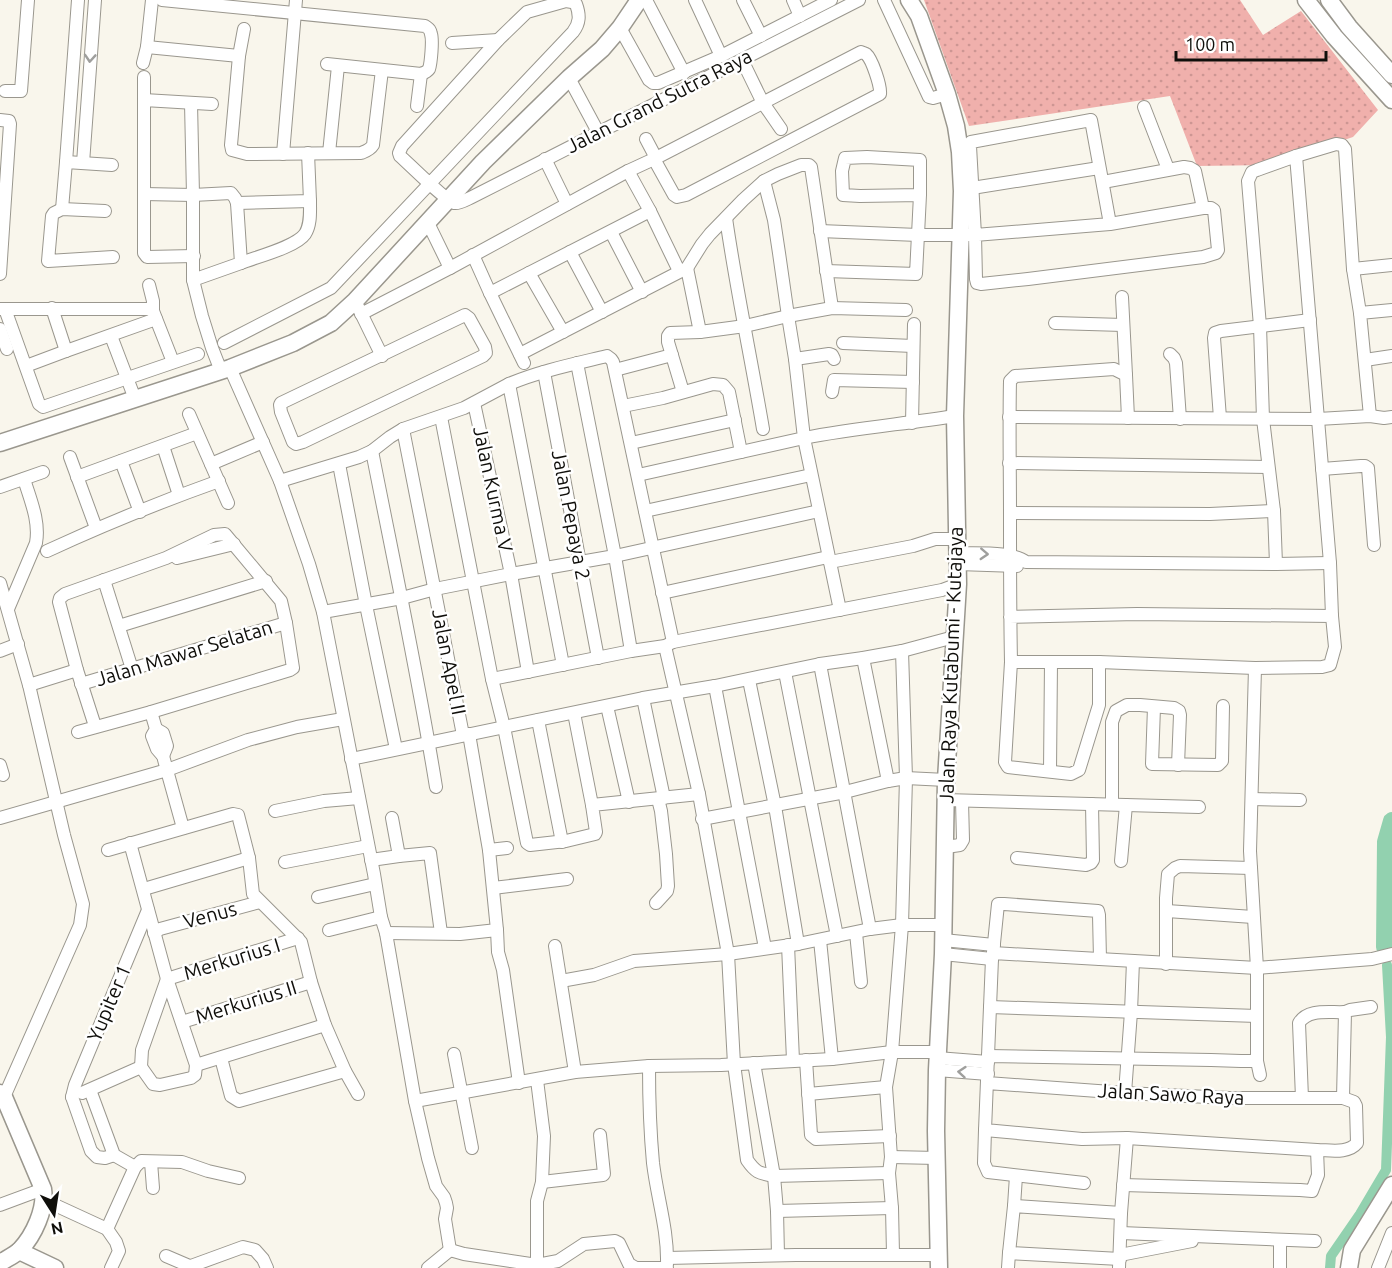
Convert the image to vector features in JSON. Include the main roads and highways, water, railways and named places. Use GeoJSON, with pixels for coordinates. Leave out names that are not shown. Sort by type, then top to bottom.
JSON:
{"type":"FeatureCollection","features":[{"type":"Feature","properties":{"kind":"waterway"},"geometry":{"type":"LineString","coordinates":[[1385,947],[1386,842],[1392,821]]}},
{"type":"Feature","properties":{"kind":"waterway"},"geometry":{"type":"LineString","coordinates":[[1330,1268],[1331,1256],[1360,1214],[1386,1170],[1391,1037],[1387,965]]}}]}
